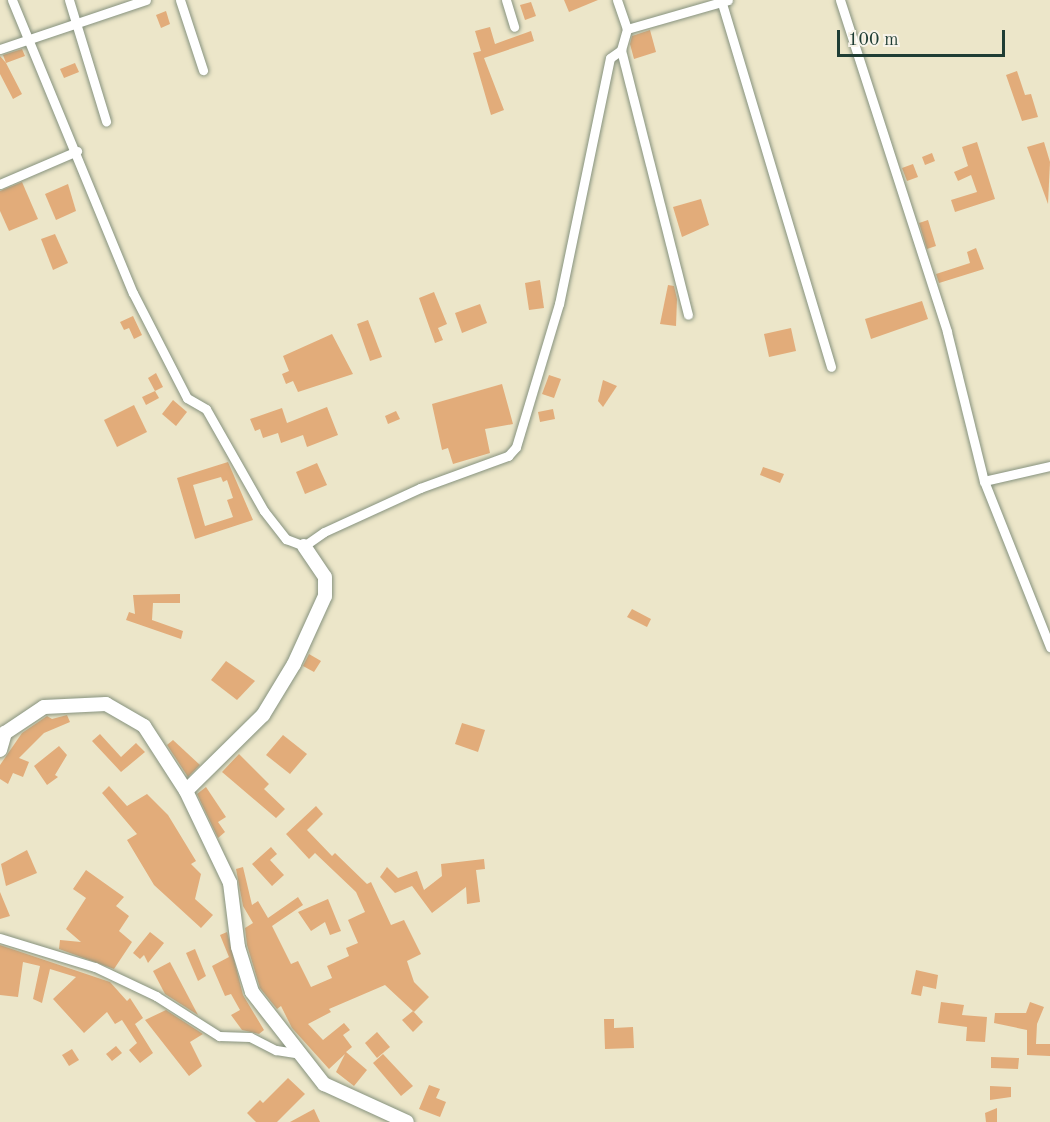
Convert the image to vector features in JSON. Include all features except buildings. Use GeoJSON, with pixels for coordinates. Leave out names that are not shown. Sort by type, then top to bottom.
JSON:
{"type":"FeatureCollection","features":[{"type":"Feature","properties":{"kind":"street"},"geometry":{"type":"LineString","coordinates":[[12,0],[77,151],[133,292],[187,398],[206,409],[264,510],[286,539],[304,546],[325,577],[326,596],[294,664],[263,715],[186,791]]}},
{"type":"Feature","properties":{"kind":"street"},"geometry":{"type":"LineString","coordinates":[[69,0],[106,121]]}},
{"type":"Feature","properties":{"kind":"street"},"geometry":{"type":"LineString","coordinates":[[0,49],[146,0]]}},
{"type":"Feature","properties":{"kind":"street"},"geometry":{"type":"LineString","coordinates":[[180,0],[203,70]]}},
{"type":"Feature","properties":{"kind":"street"},"geometry":{"type":"LineString","coordinates":[[506,0],[514,27]]}},
{"type":"Feature","properties":{"kind":"street"},"geometry":{"type":"LineString","coordinates":[[617,0],[627,29],[621,50],[688,315]]}},
{"type":"Feature","properties":{"kind":"street"},"geometry":{"type":"LineString","coordinates":[[840,0],[947,332],[984,481],[1050,647]]}},
{"type":"Feature","properties":{"kind":"street"},"geometry":{"type":"LineString","coordinates":[[627,29],[723,1],[831,367]]}},
{"type":"Feature","properties":{"kind":"street"},"geometry":{"type":"LineString","coordinates":[[304,546],[324,532],[420,488],[508,456],[516,447],[558,304],[610,58],[621,50]]}},
{"type":"Feature","properties":{"kind":"street"},"geometry":{"type":"LineString","coordinates":[[0,183],[77,151]]}},
{"type":"Feature","properties":{"kind":"street"},"geometry":{"type":"LineString","coordinates":[[984,481],[1050,466]]}},
{"type":"Feature","properties":{"kind":"street"},"geometry":{"type":"LineString","coordinates":[[0,750],[4,733],[44,707],[106,704],[144,726],[186,791],[230,883],[238,946],[252,992],[324,1084],[406,1122]]}},
{"type":"Feature","properties":{"kind":"street"},"geometry":{"type":"LineString","coordinates":[[0,938],[95,967],[156,996],[219,1036],[250,1037],[276,1050],[300,1054]]}}]}
